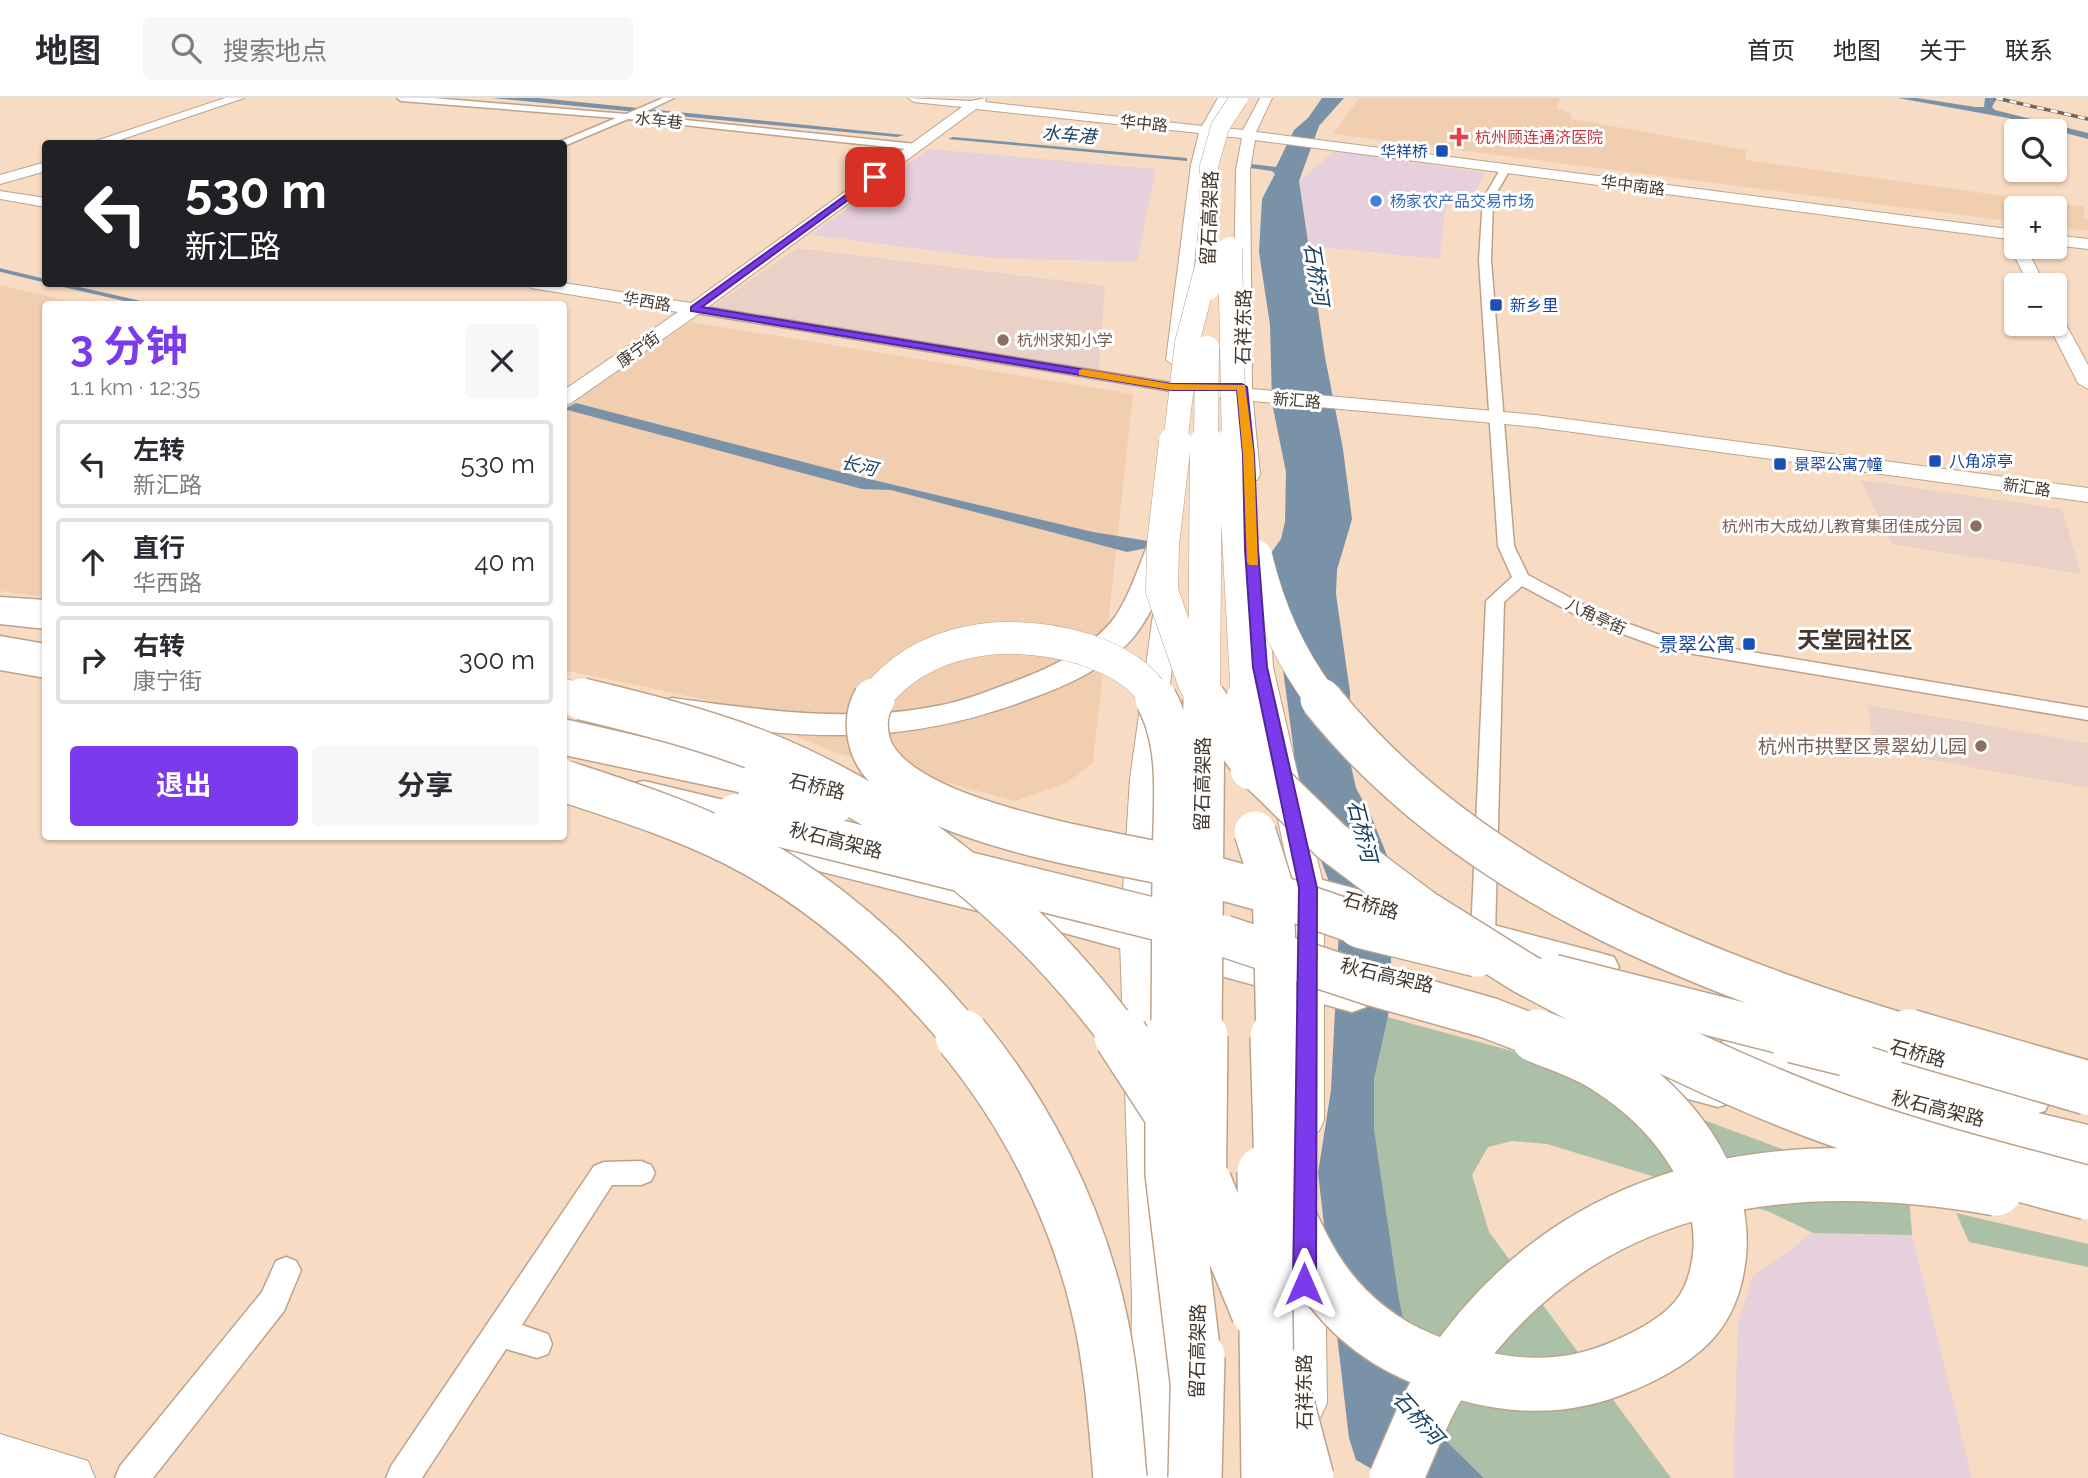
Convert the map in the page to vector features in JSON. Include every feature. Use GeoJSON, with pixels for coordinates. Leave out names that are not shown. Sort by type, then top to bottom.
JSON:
{"type":"FeatureCollection","features":[{"type":"Feature","properties":{"kind":"highway","name":"留石高架路"},"geometry":{"type":"LineString","coordinates":[[1195,1478],[1209,166],[1220,127],[1239,98]]}},
{"type":"Feature","properties":{"kind":"highway","name":"留石高架路"},"geometry":{"type":"LineString","coordinates":[[1255,98],[1237,129],[1228,166],[1249,400],[1268,1478]]}},
{"type":"Feature","properties":{"kind":"highway"},"geometry":{"type":"LineString","coordinates":[[1208,263],[1187,343],[1161,578],[1163,600],[1183,662],[1209,708],[1240,750],[1300,813],[1367,870],[1553,991],[1634,1034],[1735,1080],[1808,1109],[1909,1144],[2088,1193]]}},
{"type":"Feature","properties":{"kind":"highway"},"geometry":{"type":"LineString","coordinates":[[1249,400],[1255,553],[1268,603],[1294,659],[1338,720],[1397,781],[1432,811],[1515,869],[1580,905],[1680,952],[1839,1014],[2088,1088]]}},
{"type":"Feature","properties":{"kind":"highway"},"geometry":{"type":"LineString","coordinates":[[567,694],[777,724],[849,726],[932,718],[997,700],[1035,685],[1064,672],[1093,653],[1117,634],[1129,618],[1142,596],[1163,544]]}},
{"type":"Feature","properties":{"kind":"highway"},"geometry":{"type":"LineString","coordinates":[[0,607],[42,610]]}},
{"type":"Feature","properties":{"kind":"highway"},"geometry":{"type":"LineString","coordinates":[[0,623],[42,628]]}},
{"type":"Feature","properties":{"kind":"highway"},"geometry":{"type":"LineString","coordinates":[[1197,1381],[1172,1174],[1172,873],[1172,860],[1172,846],[1172,832],[1172,750],[1164,713],[1143,680],[1118,662],[1069,645],[1027,638],[982,639],[936,650],[902,669],[884,684],[870,702],[866,720],[872,751],[890,775],[925,798],[958,813],[1071,845],[1122,856],[1160,865],[1173,868],[1224,879],[1402,925]]}},
{"type":"Feature","properties":{"kind":"highway"},"geometry":{"type":"LineString","coordinates":[[0,646],[42,653]]}},
{"type":"Feature","properties":{"kind":"highway"},"geometry":{"type":"LineString","coordinates":[[567,695],[693,728],[782,760],[854,797],[926,842],[983,888],[1059,960],[1101,1007],[1148,1073],[1188,1144],[1275,1357],[1306,1478]]}},
{"type":"Feature","properties":{"kind":"highway","name":"秋石高架路"},"geometry":{"type":"LineString","coordinates":[[567,745],[1402,925],[2088,1113]]}},
{"type":"Feature","properties":{"kind":"highway","name":"秋石高架路"},"geometry":{"type":"LineString","coordinates":[[567,775],[2088,1146]]}},
{"type":"Feature","properties":{"kind":"highway"},"geometry":{"type":"LineString","coordinates":[[567,782],[677,821],[782,872],[878,943],[946,1012],[996,1080],[1030,1138],[1063,1204],[1091,1279],[1106,1357],[1120,1478]]}},
{"type":"Feature","properties":{"kind":"highway"},"geometry":{"type":"LineString","coordinates":[[1224,936],[1273,952],[1285,957],[1347,977],[1531,1033],[1607,1068],[1664,1113],[1682,1137],[1714,1195],[1720,1257],[1714,1291],[1691,1324],[1663,1347],[1622,1368],[1591,1380],[1542,1386],[1493,1382],[1433,1364],[1382,1337],[1347,1311],[1315,1271],[1287,1210],[1281,1151],[1275,972],[1275,958],[1275,944],[1273,889],[1255,832]]}},
{"type":"Feature","properties":{"kind":"highway"},"geometry":{"type":"LineString","coordinates":[[1396,1478],[1444,1376],[1493,1315],[1539,1271],[1586,1240],[1675,1200],[1731,1183],[1791,1176],[1842,1175],[1914,1178],[1982,1186],[2088,1207]]}},
{"type":"Feature","properties":{"kind":"main road"},"geometry":{"type":"LineString","coordinates":[[106,140],[238,98]]}},
{"type":"Feature","properties":{"kind":"main road"},"geometry":{"type":"LineString","coordinates":[[126,140],[257,98]]}},
{"type":"Feature","properties":{"kind":"main road","name":"华中路"},"geometry":{"type":"LineString","coordinates":[[914,98],[977,100],[1250,132]]}},
{"type":"Feature","properties":{"kind":"main road"},"geometry":{"type":"LineString","coordinates":[[1154,1478],[1153,1299],[1137,940],[1140,847],[1147,766],[1175,543],[1171,387],[1198,165],[1208,127],[1224,98]]}},
{"type":"Feature","properties":{"kind":"main road","name":"石祥东路"},"geometry":{"type":"LineString","coordinates":[[1266,98],[1250,132],[1243,170],[1251,549],[1260,667],[1313,889],[1319,988],[1305,1034],[1306,1478]]}},
{"type":"Feature","properties":{"kind":"main road","name":"康宁街"},"geometry":{"type":"LineString","coordinates":[[567,397],[694,309],[977,100]]}},
{"type":"Feature","properties":{"kind":"main road","name":"华中南路"},"geometry":{"type":"LineString","coordinates":[[1250,132],[2004,235]]}},
{"type":"Feature","properties":{"kind":"main road","name":"华中南路"},"geometry":{"type":"LineString","coordinates":[[1314,140],[2004,235]]}},
{"type":"Feature","properties":{"kind":"main road"},"geometry":{"type":"LineString","coordinates":[[0,173],[42,160]]}},
{"type":"Feature","properties":{"kind":"main road"},"geometry":{"type":"LineString","coordinates":[[0,180],[42,167]]}},
{"type":"Feature","properties":{"kind":"main road"},"geometry":{"type":"LineString","coordinates":[[0,195],[42,202]]}},
{"type":"Feature","properties":{"kind":"main road"},"geometry":{"type":"LineString","coordinates":[[2067,235],[2088,237]]}},
{"type":"Feature","properties":{"kind":"main road"},"geometry":{"type":"LineString","coordinates":[[2067,242],[2088,244]]}},
{"type":"Feature","properties":{"kind":"main road","name":"华西路"},"geometry":{"type":"LineString","coordinates":[[556,287],[694,309]]}},
{"type":"Feature","properties":{"kind":"main road"},"geometry":{"type":"LineString","coordinates":[[2063,336],[2088,383]]}},
{"type":"Feature","properties":{"kind":"main road","name":"新汇路"},"geometry":{"type":"LineString","coordinates":[[1171,387],[1249,400],[1347,400],[1495,414],[2088,488]]}},
{"type":"Feature","properties":{"kind":"main road","name":"新汇路"},"geometry":{"type":"LineString","coordinates":[[1495,414],[2088,495]]}},
{"type":"Feature","properties":{"kind":"main road"},"geometry":{"type":"LineString","coordinates":[[0,615],[42,620]]}},
{"type":"Feature","properties":{"kind":"main road"},"geometry":{"type":"LineString","coordinates":[[0,661],[42,668]]}},
{"type":"Feature","properties":{"kind":"main road","name":"石桥路"},"geometry":{"type":"LineString","coordinates":[[567,728],[995,828],[1140,847],[1313,889],[1402,925],[1483,935],[2088,1099]]}},
{"type":"Feature","properties":{"kind":"main road"},"geometry":{"type":"LineString","coordinates":[[567,799],[817,858],[1697,1086],[1931,1129],[2088,1168]]}},
{"type":"Feature","properties":{"kind":"main road"},"geometry":{"type":"LineString","coordinates":[[0,1457],[71,1478]]}},
{"type":"Feature","properties":{"kind":"street","name":"水车巷"},"geometry":{"type":"LineString","coordinates":[[401,98],[630,115],[916,147]]}},
{"type":"Feature","properties":{"kind":"street"},"geometry":{"type":"LineString","coordinates":[[567,142],[670,98]]}},
{"type":"Feature","properties":{"kind":"street"},"geometry":{"type":"LineString","coordinates":[[1483,935],[1496,601],[1521,578],[1506,546],[1485,260],[1488,199],[1506,168]]}},
{"type":"Feature","properties":{"kind":"street","name":"华西路"},"geometry":{"type":"LineString","coordinates":[[694,309],[1171,387]]}},
{"type":"Feature","properties":{"kind":"street","name":"八角亭街"},"geometry":{"type":"LineString","coordinates":[[1521,578],[1593,617],[1664,643],[2088,713]]}},
{"type":"Feature","properties":{"kind":"street"},"geometry":{"type":"LineString","coordinates":[[403,1478],[604,1174],[641,1173]]}},
{"type":"Feature","properties":{"kind":"street"},"geometry":{"type":"LineString","coordinates":[[132,1478],[273,1301],[286,1270]]}},
{"type":"Feature","properties":{"kind":"street"},"geometry":{"type":"LineString","coordinates":[[498,1332],[537,1343]]}},
{"type":"Feature","properties":{"kind":"shaded area"},"geometry":{"type":"Polygon","coordinates":[[[1359,98],[1561,98],[1556,108],[1570,113],[1572,119],[1746,150],[1745,160],[2005,196],[2004,220],[1333,134],[1359,98]]]}},
{"type":"Feature","properties":{"kind":"shaded area"},"geometry":{"type":"Polygon","coordinates":[[[929,149],[1156,169],[1137,262],[992,258],[811,235],[929,149]]]}},
{"type":"Feature","properties":{"kind":"shaded area","name":"杨家农产品交易市场"},"geometry":{"type":"Polygon","coordinates":[[[1336,150],[1485,173],[1474,195],[1454,192],[1445,210],[1440,259],[1309,246],[1299,181],[1336,150]]]}},
{"type":"Feature","properties":{"kind":"shaded area"},"geometry":{"type":"Polygon","coordinates":[[[2067,205],[2085,207],[2083,218],[2088,219],[2088,231],[2067,228],[2067,205]]]}},
{"type":"Feature","properties":{"kind":"shaded area","name":"杭州求知小学"},"geometry":{"type":"Polygon","coordinates":[[[797,248],[1105,286],[1099,371],[709,309],[797,248]]]}},
{"type":"Feature","properties":{"kind":"shaded area"},"geometry":{"type":"Polygon","coordinates":[[[0,285],[68,301],[42,301],[42,597],[0,591],[0,285]]]}},
{"type":"Feature","properties":{"kind":"shaded area"},"geometry":{"type":"Polygon","coordinates":[[[691,322],[1133,394],[1093,763],[1066,783],[1015,801],[837,753],[711,701],[567,671],[567,403],[691,322]]]}},
{"type":"Feature","properties":{"kind":"shaded area","name":"杭州市大成幼儿教育集团佳成分园"},"geometry":{"type":"Polygon","coordinates":[[[1861,480],[2062,509],[2081,574],[1892,544],[1861,480]]]}},
{"type":"Feature","properties":{"kind":"shaded area","name":"杭州市拱墅区景翠幼儿园"},"geometry":{"type":"Polygon","coordinates":[[[1868,705],[2088,743],[2088,788],[1874,750],[1868,705]]]}},
{"type":"Feature","properties":{"kind":"shaded area"},"geometry":{"type":"Polygon","coordinates":[[[1813,1233],[1912,1235],[1972,1478],[1733,1478],[1738,1324],[1752,1277],[1813,1233]]]}},
{"type":"Feature","properties":{"kind":"green space"},"geometry":{"type":"Polygon","coordinates":[[[1387,1017],[1531,1056],[1909,1196],[1912,1235],[1813,1233],[1770,1212],[1547,1144],[1512,1141],[1488,1147],[1472,1175],[1489,1232],[1671,1478],[1484,1478],[1442,1437],[1415,1373],[1399,1299],[1374,1129],[1374,1079],[1387,1017]]]}},
{"type":"Feature","properties":{"kind":"green space"},"geometry":{"type":"Polygon","coordinates":[[[1956,1213],[2088,1244],[2088,1267],[1969,1242],[1956,1213]]]}},
{"type":"Feature","properties":{"kind":"water"},"geometry":{"type":"Polygon","coordinates":[[[492,98],[539,98],[904,135],[897,137],[492,98]]]}},
{"type":"Feature","properties":{"kind":"water","name":"石桥河"},"geometry":{"type":"Polygon","coordinates":[[[1322,98],[1344,98],[1319,126],[1299,181],[1352,519],[1337,570],[1336,594],[1350,692],[1351,766],[1356,788],[1371,816],[1393,870],[1390,1007],[1374,1079],[1374,1129],[1399,1299],[1415,1373],[1442,1437],[1484,1478],[1388,1478],[1356,1460],[1349,1438],[1318,1173],[1331,1090],[1340,910],[1295,793],[1294,752],[1268,557],[1281,539],[1285,522],[1286,472],[1272,403],[1270,325],[1259,252],[1262,199],[1275,174],[1272,171],[1250,168],[1251,164],[1276,167],[1294,130],[1308,118],[1322,98]]]}},
{"type":"Feature","properties":{"kind":"water"},"geometry":{"type":"Polygon","coordinates":[[[1898,98],[1984,107],[1985,98],[1997,98],[1992,107],[1995,110],[2031,119],[2008,118],[1898,98]]]}},
{"type":"Feature","properties":{"kind":"water"},"geometry":{"type":"Polygon","coordinates":[[[2067,128],[2088,133],[2088,139],[2067,133],[2067,128]]]}},
{"type":"Feature","properties":{"kind":"water"},"geometry":{"type":"Polygon","coordinates":[[[953,137],[1187,158],[1187,161],[948,139],[953,137]]]}},
{"type":"Feature","properties":{"kind":"water"},"geometry":{"type":"Polygon","coordinates":[[[576,403],[865,478],[1093,532],[1148,541],[1147,548],[1127,552],[891,490],[862,489],[567,410],[576,403]]]}},
{"type":"Feature","properties":{"kind":"waterway","name":"长河"},"geometry":{"type":"LineString","coordinates":[[0,270],[42,280]]}},
{"type":"Feature","properties":{"kind":"waterway","name":"长河"},"geometry":{"type":"LineString","coordinates":[[71,287],[133,301]]}},
{"type":"Feature","properties":{"kind":"railway"},"geometry":{"type":"LineString","coordinates":[[1996,98],[2088,119]]}},
{"type":"Feature","properties":{"kind":"slow traffic"},"geometry":{"type":"LineString","coordinates":[[1083,372],[1171,387],[1242,387],[1249,455],[1253,562]]}},
{"type":"Feature","properties":{"kind":"place","name":"杭州顾连通济医院"},"geometry":{"type":"Point","coordinates":[1459,137]}},
{"type":"Feature","properties":{"kind":"place","name":"华祥桥"},"geometry":{"type":"Point","coordinates":[1442,151]}},
{"type":"Feature","properties":{"kind":"place","name":"杨家农产品交易市场"},"geometry":{"type":"Point","coordinates":[1376,201]}},
{"type":"Feature","properties":{"kind":"place","name":"新乡里"},"geometry":{"type":"Point","coordinates":[1496,305]}},
{"type":"Feature","properties":{"kind":"place","name":"杭州求知小学"},"geometry":{"type":"Point","coordinates":[1003,340]}},
{"type":"Feature","properties":{"kind":"place","name":"八角凉亭"},"geometry":{"type":"Point","coordinates":[1935,461]}},
{"type":"Feature","properties":{"kind":"place","name":"景翆公寓7幢"},"geometry":{"type":"Point","coordinates":[1780,464]}},
{"type":"Feature","properties":{"kind":"place","name":"杭州市大成幼儿教育集团佳成分园"},"geometry":{"type":"Point","coordinates":[1976,526]}},
{"type":"Feature","properties":{"kind":"place","name":"景翠公寓"},"geometry":{"type":"Point","coordinates":[1749,644]}},
{"type":"Feature","properties":{"kind":"place","name":"杭州市拱墅区景翠幼儿园"},"geometry":{"type":"Point","coordinates":[1981,746]}},
{"type":"Feature","properties":{"kind":"district","name":"天堂园社区"},"geometry":{"type":"Point","coordinates":[1855,640]}},
{"type":"Feature","properties":{"kind":"route"},"geometry":{"type":"LineString","coordinates":[[875,177],[694,309],[1171,387],[1242,387],[1249,455],[1251,549],[1260,667],[1308,888],[1304,1284]]}},
{"type":"Feature","properties":{"kind":"water label","name":"水车港"},"geometry":{"type":"Point","coordinates":[1069,135]}}]}
